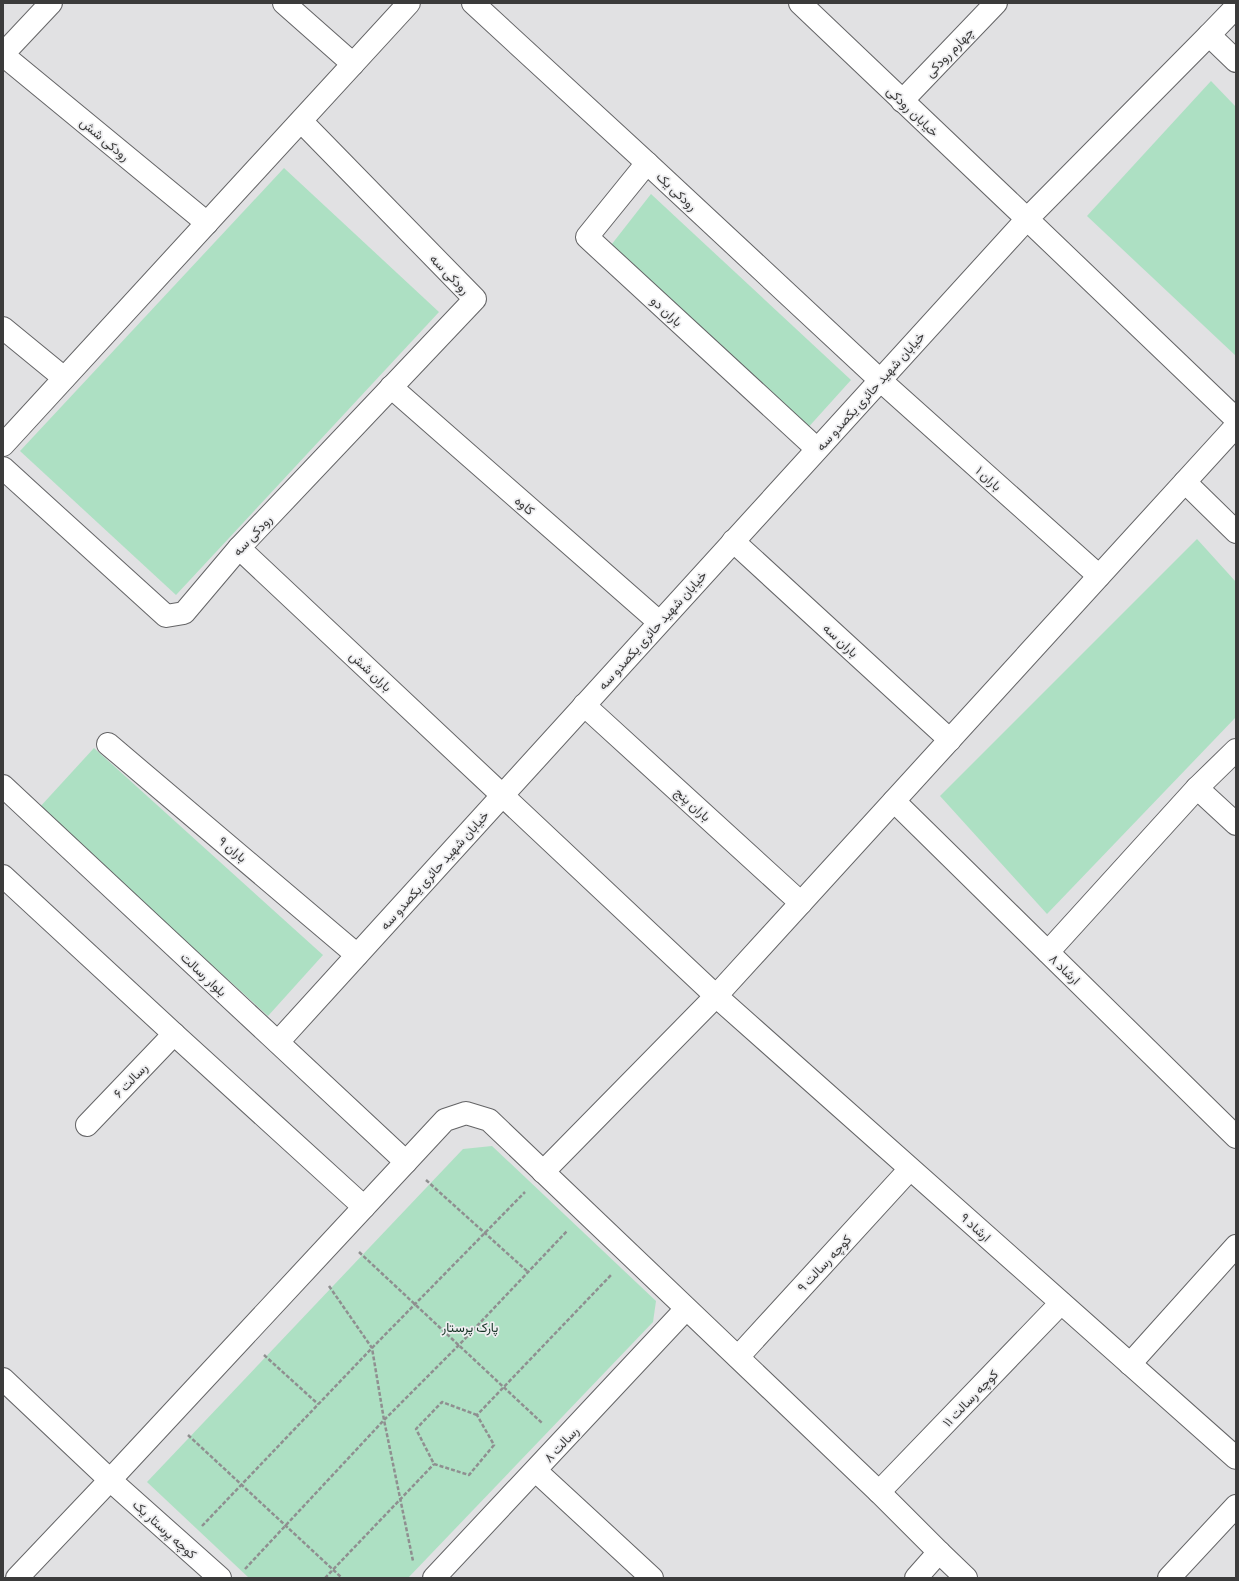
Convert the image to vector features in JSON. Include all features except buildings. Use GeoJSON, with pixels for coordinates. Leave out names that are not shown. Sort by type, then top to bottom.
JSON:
{"type":"FeatureCollection","features":[{"type":"Feature","properties":{"kind":"street"},"geometry":{"type":"LineString","coordinates":[[3,54],[51,3]]}},
{"type":"Feature","properties":{"kind":"street"},"geometry":{"type":"LineString","coordinates":[[284,3],[353,64]]}},
{"type":"Feature","properties":{"kind":"street"},"geometry":{"type":"LineString","coordinates":[[3,445],[409,3]]}},
{"type":"Feature","properties":{"kind":"street","name":"رودکی یک"},"geometry":{"type":"LineString","coordinates":[[473,3],[880,380]]}},
{"type":"Feature","properties":{"kind":"street","name":"خیابان رودکی"},"geometry":{"type":"LineString","coordinates":[[800,3],[1236,419]]}},
{"type":"Feature","properties":{"kind":"street","name":"چهارم رودکی"},"geometry":{"type":"LineString","coordinates":[[902,101],[996,3]]}},
{"type":"Feature","properties":{"kind":"street","name":"خیابان شهید حائری یکصدو سه"},"geometry":{"type":"LineString","coordinates":[[278,1042],[733,540],[1027,219],[1236,7]]}},
{"type":"Feature","properties":{"kind":"street"},"geometry":{"type":"LineString","coordinates":[[1209,35],[1236,61]]}},
{"type":"Feature","properties":{"kind":"street","name":"رودکی شش"},"geometry":{"type":"LineString","coordinates":[[3,54],[207,224]]}},
{"type":"Feature","properties":{"kind":"street","name":"رودکی سه"},"geometry":{"type":"LineString","coordinates":[[3,468],[166,616],[184,613],[239,548],[474,299],[301,121]]}},
{"type":"Feature","properties":{"kind":"street","name":"باران دو"},"geometry":{"type":"LineString","coordinates":[[647,163],[587,237],[817,449]]}},
{"type":"Feature","properties":{"kind":"street"},"geometry":{"type":"LineString","coordinates":[[3,328],[64,378]]}},
{"type":"Feature","properties":{"kind":"street","name":"باران ۱"},"geometry":{"type":"LineString","coordinates":[[880,380],[1099,576]]}},
{"type":"Feature","properties":{"kind":"street","name":"کاوه"},"geometry":{"type":"LineString","coordinates":[[391,387],[659,622]]}},
{"type":"Feature","properties":{"kind":"street"},"geometry":{"type":"LineString","coordinates":[[544,1172],[716,996],[1236,426]]}},
{"type":"Feature","properties":{"kind":"street"},"geometry":{"type":"LineString","coordinates":[[1185,482],[1236,532]]}},
{"type":"Feature","properties":{"kind":"street","name":"باران سه"},"geometry":{"type":"LineString","coordinates":[[733,540],[950,740]]}},
{"type":"Feature","properties":{"kind":"street","name":"باران شش"},"geometry":{"type":"LineString","coordinates":[[239,548],[716,996]]}},
{"type":"Feature","properties":{"kind":"street","name":"باران پنج"},"geometry":{"type":"LineString","coordinates":[[584,705],[801,903]]}},
{"type":"Feature","properties":{"kind":"street","name":"باران ۹"},"geometry":{"type":"LineString","coordinates":[[108,744],[357,955]]}},
{"type":"Feature","properties":{"kind":"street"},"geometry":{"type":"LineString","coordinates":[[1048,952],[1197,788],[1236,750]]}},
{"type":"Feature","properties":{"kind":"street","name":"بلوار رسالت"},"geometry":{"type":"LineString","coordinates":[[3,786],[406,1162]]}},
{"type":"Feature","properties":{"kind":"street"},"geometry":{"type":"LineString","coordinates":[[1197,788],[1236,824]]}},
{"type":"Feature","properties":{"kind":"street","name":"ارشاد ۸"},"geometry":{"type":"LineString","coordinates":[[894,801],[1236,1136]]}},
{"type":"Feature","properties":{"kind":"street"},"geometry":{"type":"LineString","coordinates":[[3,876],[364,1207]]}},
{"type":"Feature","properties":{"kind":"street","name":"ارشاد ۹"},"geometry":{"type":"LineString","coordinates":[[716,996],[1236,1458]]}},
{"type":"Feature","properties":{"kind":"street","name":"رسالت ۶"},"geometry":{"type":"LineString","coordinates":[[87,1125],[174,1034]]}},
{"type":"Feature","properties":{"kind":"street"},"geometry":{"type":"LineString","coordinates":[[17,1578],[445,1120],[466,1113],[489,1120],[879,1492],[966,1578]]}},
{"type":"Feature","properties":{"kind":"street","name":"کوچه رسالت ۹"},"geometry":{"type":"LineString","coordinates":[[738,1357],[910,1169]]}},
{"type":"Feature","properties":{"kind":"street"},"geometry":{"type":"LineString","coordinates":[[1130,1364],[1236,1246]]}},
{"type":"Feature","properties":{"kind":"street","name":"کوچه رسالت ۱۱"},"geometry":{"type":"LineString","coordinates":[[879,1492],[1061,1303]]}},
{"type":"Feature","properties":{"kind":"street","name":"رسالت ۸"},"geometry":{"type":"LineString","coordinates":[[434,1578],[686,1309]]}},
{"type":"Feature","properties":{"kind":"street","name":"کوچه پرستار یک"},"geometry":{"type":"LineString","coordinates":[[3,1379],[110,1480],[220,1578]]}},
{"type":"Feature","properties":{"kind":"street"},"geometry":{"type":"LineString","coordinates":[[536,1470],[652,1578]]}},
{"type":"Feature","properties":{"kind":"street"},"geometry":{"type":"LineString","coordinates":[[1169,1578],[1236,1506]]}},
{"type":"Feature","properties":{"kind":"street"},"geometry":{"type":"LineString","coordinates":[[916,1578],[938,1552]]}},
{"type":"Feature","properties":{"kind":"path"},"geometry":{"type":"LineString","coordinates":[[406,1162],[528,1272]]}},
{"type":"Feature","properties":{"kind":"path"},"geometry":{"type":"LineString","coordinates":[[184,1546],[241,1484],[414,1304],[544,1172]]}},
{"type":"Feature","properties":{"kind":"path"},"geometry":{"type":"LineString","coordinates":[[241,1573],[384,1420],[458,1346],[585,1212]]}},
{"type":"Feature","properties":{"kind":"path"},"geometry":{"type":"LineString","coordinates":[[339,1234],[562,1442]]}},
{"type":"Feature","properties":{"kind":"path"},"geometry":{"type":"LineString","coordinates":[[477,1415],[630,1255]]}},
{"type":"Feature","properties":{"kind":"path"},"geometry":{"type":"LineString","coordinates":[[313,1262],[372,1348],[384,1420],[413,1564]]}},
{"type":"Feature","properties":{"kind":"path"},"geometry":{"type":"LineString","coordinates":[[244,1336],[318,1404]]}},
{"type":"Feature","properties":{"kind":"path"},"geometry":{"type":"LineString","coordinates":[[442,1402],[477,1415],[494,1445],[469,1475],[434,1464],[416,1429],[442,1402]]}},
{"type":"Feature","properties":{"kind":"path"},"geometry":{"type":"LineString","coordinates":[[169,1417],[342,1578]]}},
{"type":"Feature","properties":{"kind":"path"},"geometry":{"type":"LineString","coordinates":[[325,1578],[434,1464]]}},
{"type":"Feature","properties":{"kind":"green space"},"geometry":{"type":"Polygon","coordinates":[[[1211,81],[1236,107],[1236,356],[1087,216],[1211,81]]]}},
{"type":"Feature","properties":{"kind":"green space"},"geometry":{"type":"Polygon","coordinates":[[[284,168],[439,312],[176,595],[20,451],[284,168]]]}},
{"type":"Feature","properties":{"kind":"green space"},"geometry":{"type":"Polygon","coordinates":[[[651,194],[851,380],[805,431],[608,249],[651,194]]]}},
{"type":"Feature","properties":{"kind":"green space"},"geometry":{"type":"Polygon","coordinates":[[[1197,539],[1236,582],[1236,717],[1047,914],[940,796],[1197,539]]]}},
{"type":"Feature","properties":{"kind":"green space"},"geometry":{"type":"Polygon","coordinates":[[[94,748],[323,955],[268,1016],[39,808],[94,748]]]}},
{"type":"Feature","properties":{"kind":"green space","name":"پارک پرستار"},"geometry":{"type":"Polygon","coordinates":[[[492,1146],[656,1301],[653,1322],[408,1578],[249,1578],[147,1482],[463,1149],[492,1146]]]}}]}
